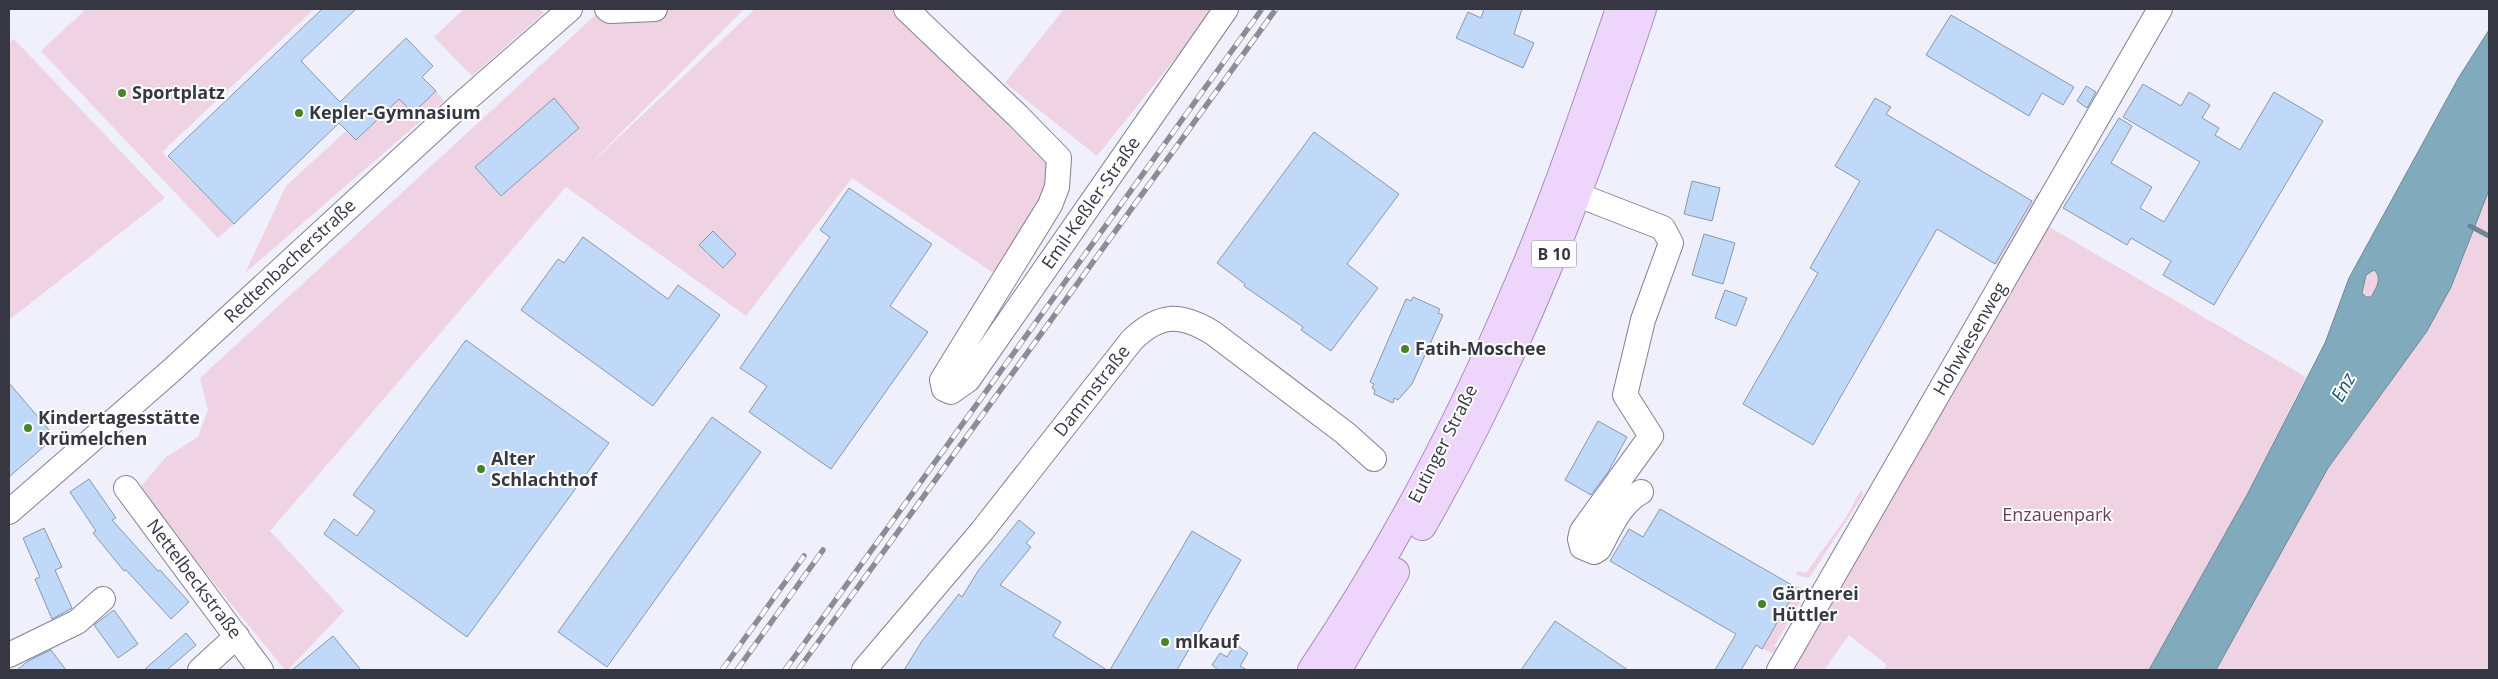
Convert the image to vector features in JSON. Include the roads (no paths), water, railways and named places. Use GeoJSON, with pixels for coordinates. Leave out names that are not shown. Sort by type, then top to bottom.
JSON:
{"type":"FeatureCollection","features":[{"type":"Feature","properties":{"kind":"main road","name":"Eutinger Straße"},"geometry":{"type":"LineString","coordinates":[[1312,670],[1338,632],[1408,511],[1476,382],[1557,189],[1620,9]]}},
{"type":"Feature","properties":{"kind":"main road","name":"Eutinger Straße"},"geometry":{"type":"LineString","coordinates":[[1337,670],[1438,498],[1476,428],[1545,277],[1578,195],[1642,9]]}},
{"type":"Feature","properties":{"kind":"street","name":"Redtenbacherstraße"},"geometry":{"type":"LineString","coordinates":[[9,512],[172,370],[458,107],[570,9]]}},
{"type":"Feature","properties":{"kind":"street"},"geometry":{"type":"LineString","coordinates":[[607,9],[630,11],[655,9]]}},
{"type":"Feature","properties":{"kind":"street","name":"Emil-Keßler-Straße"},"geometry":{"type":"LineString","coordinates":[[906,9],[1059,158],[1057,187],[1050,204],[942,380],[944,389],[951,392],[968,380],[1226,9]]}},
{"type":"Feature","properties":{"kind":"street","name":"Hohwiesenweg"},"geometry":{"type":"LineString","coordinates":[[1779,670],[2160,9]]}},
{"type":"Feature","properties":{"kind":"street"},"geometry":{"type":"LineString","coordinates":[[1578,195],[1662,228],[1671,243],[1643,320],[1625,395],[1651,436],[1582,531],[1580,539],[1582,547],[1594,552],[1599,549],[1621,510],[1632,497],[1640,492]]}},
{"type":"Feature","properties":{"kind":"street","name":"Dammstraße"},"geometry":{"type":"LineString","coordinates":[[864,670],[982,531],[1132,340],[1154,323],[1170,318],[1199,324],[1337,427],[1374,459]]}},
{"type":"Feature","properties":{"kind":"street","name":"Nettelbeckstraße"},"geometry":{"type":"LineString","coordinates":[[126,488],[261,670]]}},
{"type":"Feature","properties":{"kind":"street"},"geometry":{"type":"LineString","coordinates":[[9,655],[77,622],[103,599]]}},
{"type":"Feature","properties":{"kind":"street"},"geometry":{"type":"LineString","coordinates":[[200,670],[237,636]]}},
{"type":"Feature","properties":{"kind":"water","name":"Enz"},"geometry":{"type":"Polygon","coordinates":[[[2489,30],[2489,190],[2451,287],[2427,331],[2328,468],[2216,670],[2149,670],[2248,493],[2325,343],[2349,278],[2459,77],[2489,30]],[[2374,270],[2366,275],[2362,293],[2366,297],[2371,297],[2377,287],[2377,273],[2374,270]]]}},
{"type":"Feature","properties":{"kind":"waterway"},"geometry":{"type":"LineString","coordinates":[[2470,226],[2489,236]]}},
{"type":"Feature","properties":{"kind":"railway"},"geometry":{"type":"LineString","coordinates":[[785,670],[1262,9]]}},
{"type":"Feature","properties":{"kind":"railway"},"geometry":{"type":"LineString","coordinates":[[798,670],[1276,9]]}},
{"type":"Feature","properties":{"kind":"railway"},"geometry":{"type":"LineString","coordinates":[[737,670],[823,550]]}},
{"type":"Feature","properties":{"kind":"railway"},"geometry":{"type":"LineString","coordinates":[[722,670],[804,556]]}},
{"type":"Feature","properties":{"kind":"place","name":"Sportplatz"},"geometry":{"type":"Point","coordinates":[122,93]}},
{"type":"Feature","properties":{"kind":"place","name":"Kepler-Gymnasium"},"geometry":{"type":"Point","coordinates":[299,113]}},
{"type":"Feature","properties":{"kind":"place","name":"Fatih-Moschee"},"geometry":{"type":"Point","coordinates":[1405,349]}},
{"type":"Feature","properties":{"kind":"place","name":"Kindertagesstätte Krümelchen"},"geometry":{"type":"Point","coordinates":[28,428]}},
{"type":"Feature","properties":{"kind":"place","name":"Alter Schlachthof"},"geometry":{"type":"Point","coordinates":[481,469]}},
{"type":"Feature","properties":{"kind":"place","name":"Gärtnerei Hüttler"},"geometry":{"type":"Point","coordinates":[1762,604]}},
{"type":"Feature","properties":{"kind":"place","name":"mlkauf"},"geometry":{"type":"Point","coordinates":[1165,642]}},
{"type":"Feature","properties":{"kind":"park label","name":"Enzauenpark"},"geometry":{"type":"Point","coordinates":[2057,515]}}]}
